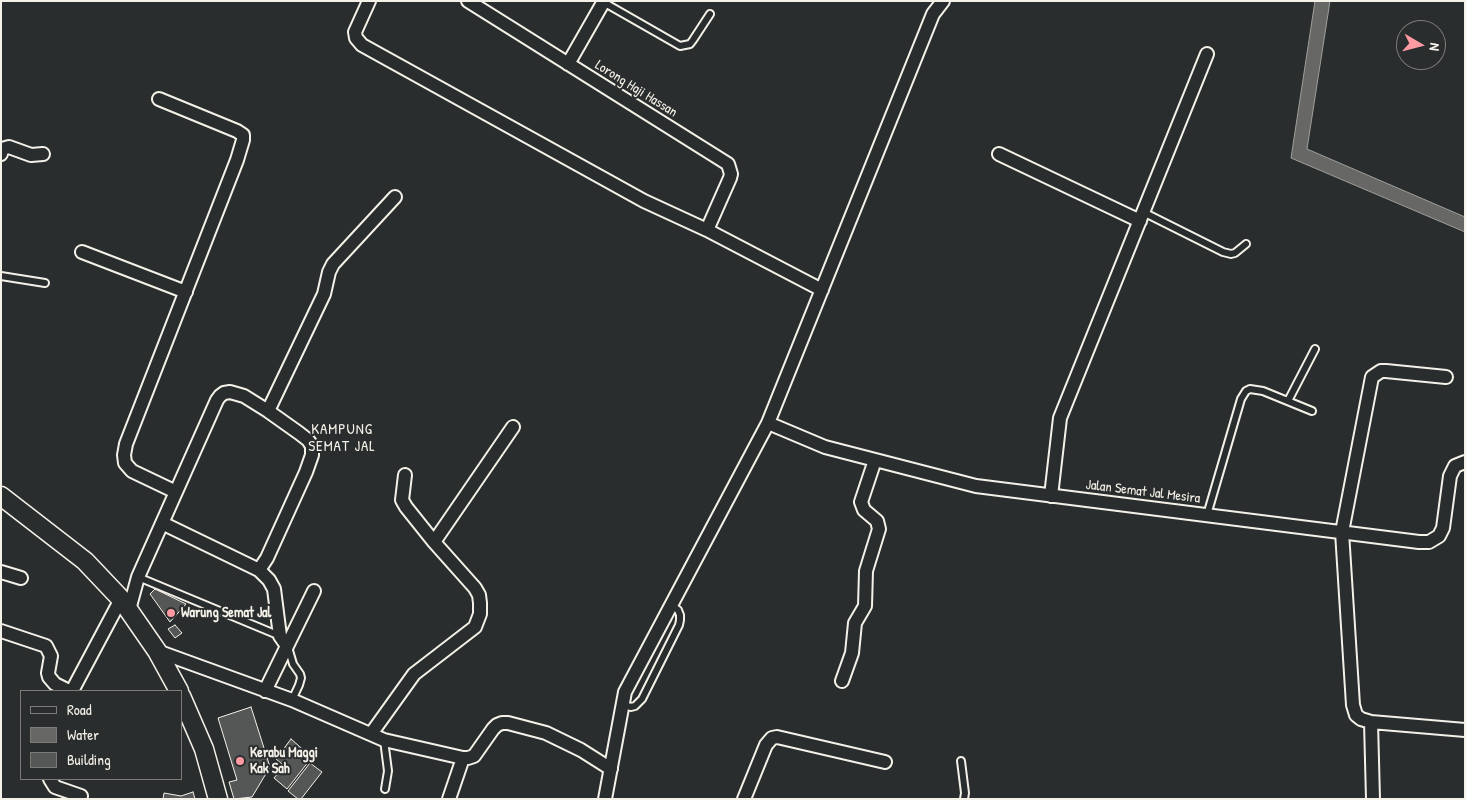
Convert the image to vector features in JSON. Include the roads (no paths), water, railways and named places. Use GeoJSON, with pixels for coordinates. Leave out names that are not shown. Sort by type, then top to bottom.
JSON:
{"type":"FeatureCollection","features":[{"type":"Feature","properties":{"kind":"main road"},"geometry":{"type":"LineString","coordinates":[[1,496],[85,560],[125,605],[157,651],[177,690]]}},
{"type":"Feature","properties":{"kind":"main road"},"geometry":{"type":"LineString","coordinates":[[182,698],[204,749],[218,799]]}},
{"type":"Feature","properties":{"kind":"street"},"geometry":{"type":"LineString","coordinates":[[369,1],[355,32],[356,38],[362,45],[644,201],[707,230],[822,290]]}},
{"type":"Feature","properties":{"kind":"street","name":"Lorong Haji Hassan"},"geometry":{"type":"LineString","coordinates":[[468,1],[728,164],[731,174],[730,178],[707,230]]}},
{"type":"Feature","properties":{"kind":"street"},"geometry":{"type":"LineString","coordinates":[[605,799],[625,692],[768,423],[933,14],[943,1]]}},
{"type":"Feature","properties":{"kind":"street"},"geometry":{"type":"LineString","coordinates":[[568,64],[604,2]]}},
{"type":"Feature","properties":{"kind":"street"},"geometry":{"type":"LineString","coordinates":[[1051,496],[1060,418],[1207,54]]}},
{"type":"Feature","properties":{"kind":"street"},"geometry":{"type":"LineString","coordinates":[[159,99],[219,122],[237,131],[242,135],[243,140],[237,160],[126,444],[125,463],[132,471],[176,492]]}},
{"type":"Feature","properties":{"kind":"street"},"geometry":{"type":"LineString","coordinates":[[1,154],[2,149],[8,147],[31,155],[42,154]]}},
{"type":"Feature","properties":{"kind":"street"},"geometry":{"type":"LineString","coordinates":[[999,154],[1142,216]]}},
{"type":"Feature","properties":{"kind":"street"},"geometry":{"type":"LineString","coordinates":[[268,411],[321,301],[333,264],[395,197]]}},
{"type":"Feature","properties":{"kind":"street"},"geometry":{"type":"LineString","coordinates":[[82,252],[186,292]]}},
{"type":"Feature","properties":{"kind":"street"},"geometry":{"type":"LineString","coordinates":[[1446,377],[1386,370],[1380,371],[1372,377],[1342,532],[1353,705],[1356,715],[1361,719],[1371,722],[1465,730]]}},
{"type":"Feature","properties":{"kind":"street"},"geometry":{"type":"LineString","coordinates":[[71,690],[125,605],[220,396],[224,393],[235,392],[268,411],[308,440],[312,446],[306,472],[259,570]]}},
{"type":"Feature","properties":{"kind":"street","name":"Jalan Semat Jal Mesira"},"geometry":{"type":"LineString","coordinates":[[768,423],[824,447],[976,486],[1419,542],[1429,542],[1439,536],[1443,528],[1450,476],[1455,466],[1465,462]]}},
{"type":"Feature","properties":{"kind":"street"},"geometry":{"type":"LineString","coordinates":[[434,542],[513,428]]}},
{"type":"Feature","properties":{"kind":"street"},"geometry":{"type":"LineString","coordinates":[[842,682],[852,653],[855,623],[865,606],[866,570],[879,530],[877,521],[864,510],[861,502],[876,460]]}},
{"type":"Feature","properties":{"kind":"street"},"geometry":{"type":"LineString","coordinates":[[371,734],[414,674],[461,640],[475,627],[480,614],[479,595],[476,588],[406,508],[402,500],[405,475]]}},
{"type":"Feature","properties":{"kind":"street"},"geometry":{"type":"LineString","coordinates":[[162,523],[259,570],[269,580],[274,589],[284,641]]}},
{"type":"Feature","properties":{"kind":"street"},"geometry":{"type":"LineString","coordinates":[[1,572],[20,578]]}},
{"type":"Feature","properties":{"kind":"street"},"geometry":{"type":"LineString","coordinates":[[265,691],[284,641],[314,591]]}},
{"type":"Feature","properties":{"kind":"street"},"geometry":{"type":"LineString","coordinates":[[1,631],[46,646],[51,656],[49,677],[55,684],[68,690]]}},
{"type":"Feature","properties":{"kind":"street"},"geometry":{"type":"LineString","coordinates":[[157,651],[292,700],[384,740],[468,758],[474,756],[497,725],[508,723],[546,732],[581,750],[611,769]]}},
{"type":"Feature","properties":{"kind":"street"},"geometry":{"type":"LineString","coordinates":[[1371,722],[1373,799]]}},
{"type":"Feature","properties":{"kind":"street"},"geometry":{"type":"LineString","coordinates":[[744,799],[766,746],[772,738],[777,737],[886,762]]}},
{"type":"Feature","properties":{"kind":"street"},"geometry":{"type":"LineString","coordinates":[[448,799],[463,758]]}},
{"type":"Feature","properties":{"kind":"street"},"geometry":{"type":"LineString","coordinates":[[51,780],[55,787],[81,796]]}},
{"type":"Feature","properties":{"kind":"lane"},"geometry":{"type":"LineString","coordinates":[[604,2],[680,46],[690,44],[710,14]]}},
{"type":"Feature","properties":{"kind":"lane"},"geometry":{"type":"LineString","coordinates":[[1142,216],[1227,253],[1235,253],[1246,244]]}},
{"type":"Feature","properties":{"kind":"lane"},"geometry":{"type":"LineString","coordinates":[[1,276],[45,283]]}},
{"type":"Feature","properties":{"kind":"lane"},"geometry":{"type":"LineString","coordinates":[[1288,401],[1315,349]]}},
{"type":"Feature","properties":{"kind":"lane"},"geometry":{"type":"LineString","coordinates":[[1207,515],[1243,394],[1250,389],[1255,389],[1312,411]]}},
{"type":"Feature","properties":{"kind":"lane"},"geometry":{"type":"LineString","coordinates":[[138,578],[284,641],[293,664],[300,674],[299,685],[292,700]]}},
{"type":"Feature","properties":{"kind":"lane"},"geometry":{"type":"LineString","coordinates":[[622,705],[635,706],[642,699],[675,633],[680,615],[678,610],[671,605]]}},
{"type":"Feature","properties":{"kind":"lane"},"geometry":{"type":"LineString","coordinates":[[384,740],[388,771],[385,789]]}},
{"type":"Feature","properties":{"kind":"lane"},"geometry":{"type":"LineString","coordinates":[[961,761],[965,792],[964,799]]}},
{"type":"Feature","properties":{"kind":"water"},"geometry":{"type":"Polygon","coordinates":[[[1315,1],[1330,1],[1307,149],[1465,217],[1465,232],[1291,158],[1315,1]]]}},
{"type":"Feature","properties":{"kind":"place","name":"Warung Semat Jal"},"geometry":{"type":"Point","coordinates":[171,613]}},
{"type":"Feature","properties":{"kind":"place","name":"Kerabu Maggi Kak Sah"},"geometry":{"type":"Point","coordinates":[240,761]}},
{"type":"Feature","properties":{"kind":"district","name":"KAMPUNG SEMAT JAL"},"geometry":{"type":"Point","coordinates":[342,438]}}]}
